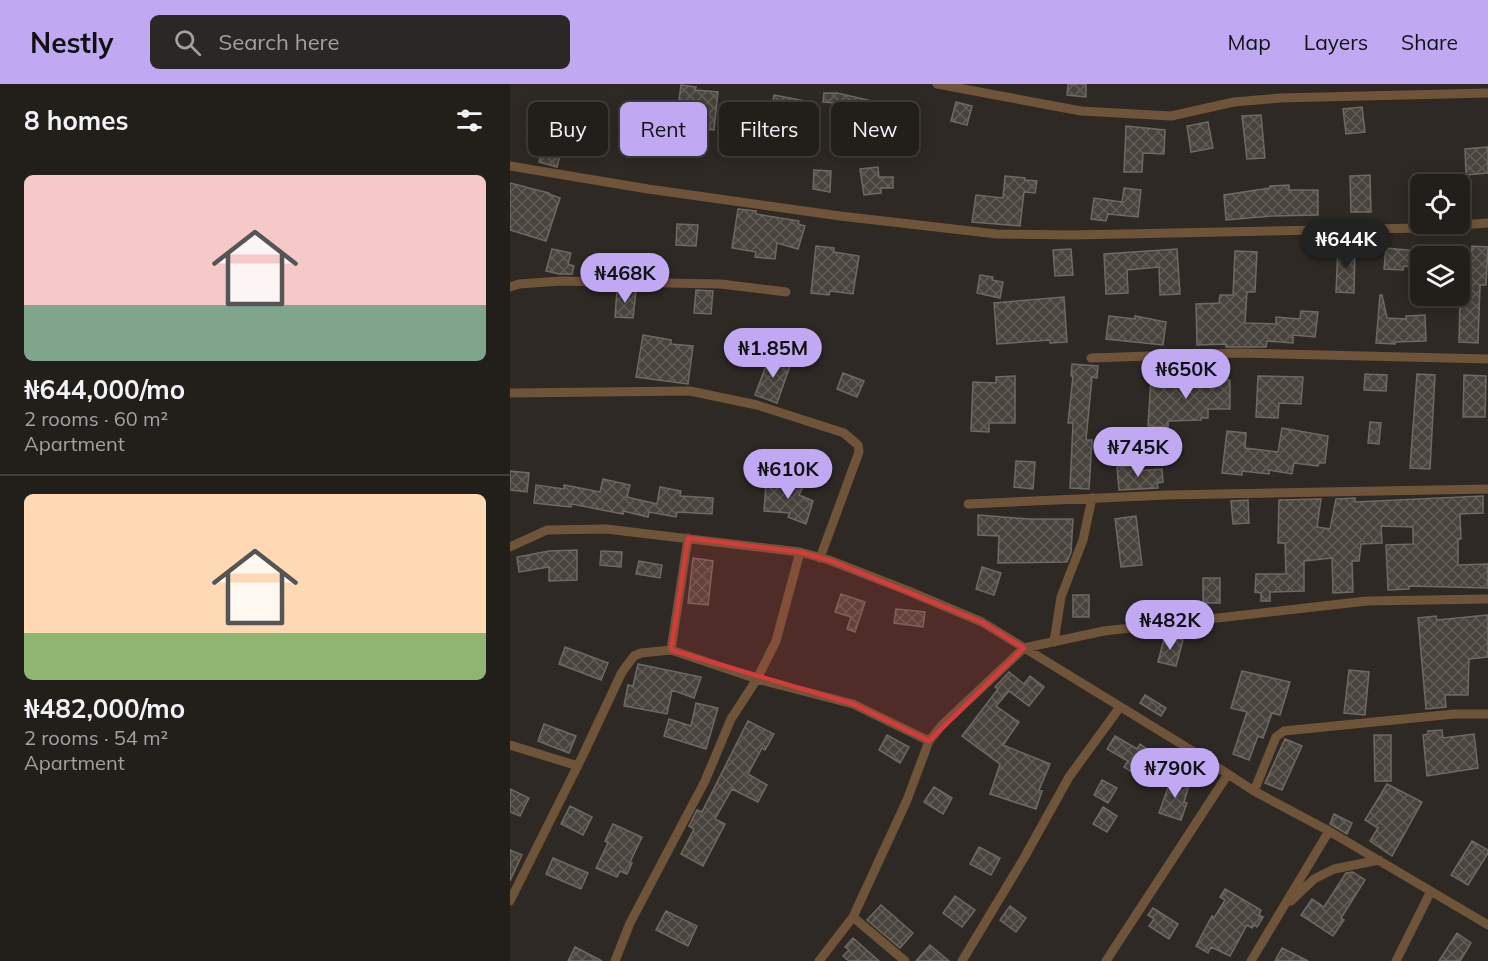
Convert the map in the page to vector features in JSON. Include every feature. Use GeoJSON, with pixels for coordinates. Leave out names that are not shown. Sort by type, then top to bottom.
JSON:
{"type":"FeatureCollection","features":[{"type":"Feature","properties":{"kind":"street"},"geometry":{"type":"LineString","coordinates":[[937,84],[1081,111],[1171,116],[1234,102],[1280,98],[1488,93]]}},
{"type":"Feature","properties":{"kind":"street"},"geometry":{"type":"LineString","coordinates":[[510,166],[648,189],[840,216],[998,234],[1073,235],[1410,228],[1488,223]]}},
{"type":"Feature","properties":{"kind":"street"},"geometry":{"type":"LineString","coordinates":[[510,287],[519,284],[561,281],[721,284],[786,292]]}},
{"type":"Feature","properties":{"kind":"street"},"geometry":{"type":"LineString","coordinates":[[1091,358],[1239,353],[1488,359]]}},
{"type":"Feature","properties":{"kind":"street"},"geometry":{"type":"LineString","coordinates":[[510,393],[690,391],[757,405],[844,434],[858,445],[859,452],[820,558]]}},
{"type":"Feature","properties":{"kind":"street"},"geometry":{"type":"LineString","coordinates":[[968,504],[1180,494],[1488,489]]}},
{"type":"Feature","properties":{"kind":"street"},"geometry":{"type":"LineString","coordinates":[[1054,642],[1061,597],[1083,540],[1092,498]]}},
{"type":"Feature","properties":{"kind":"street"},"geometry":{"type":"LineString","coordinates":[[510,547],[547,530],[606,529],[800,552],[906,590],[982,622],[1254,791],[1329,831],[1488,926]]}},
{"type":"Feature","properties":{"kind":"street"},"geometry":{"type":"LineString","coordinates":[[671,650],[688,538]]}},
{"type":"Feature","properties":{"kind":"street"},"geometry":{"type":"LineString","coordinates":[[615,961],[630,923],[705,781],[731,719],[757,679],[776,641],[800,552]]}},
{"type":"Feature","properties":{"kind":"street"},"geometry":{"type":"LineString","coordinates":[[819,961],[853,917],[908,800],[929,741],[942,725],[1024,648],[1104,631],[1366,601],[1488,599]]}},
{"type":"Feature","properties":{"kind":"street"},"geometry":{"type":"LineString","coordinates":[[510,901],[622,672],[634,656],[641,653],[671,650],[757,679],[853,704],[929,741]]}},
{"type":"Feature","properties":{"kind":"street"},"geometry":{"type":"LineString","coordinates":[[962,961],[1024,858],[1069,777],[1120,706]]}},
{"type":"Feature","properties":{"kind":"street"},"geometry":{"type":"LineString","coordinates":[[1254,791],[1276,737],[1284,731],[1454,714],[1488,714]]}},
{"type":"Feature","properties":{"kind":"street"},"geometry":{"type":"LineString","coordinates":[[510,745],[578,766]]}},
{"type":"Feature","properties":{"kind":"street"},"geometry":{"type":"LineString","coordinates":[[1106,961],[1228,774]]}},
{"type":"Feature","properties":{"kind":"street"},"geometry":{"type":"LineString","coordinates":[[1251,961],[1329,831]]}},
{"type":"Feature","properties":{"kind":"street"},"geometry":{"type":"LineString","coordinates":[[1281,910],[1314,879],[1334,869],[1379,860]]}},
{"type":"Feature","properties":{"kind":"street"},"geometry":{"type":"LineString","coordinates":[[1396,961],[1430,893]]}},
{"type":"Feature","properties":{"kind":"street"},"geometry":{"type":"LineString","coordinates":[[853,917],[905,961]]}},
{"type":"Feature","properties":{"kind":"highlighted area"},"geometry":{"type":"Polygon","coordinates":[[[688,538],[800,552],[829,560],[982,622],[1024,648],[929,741],[853,704],[671,650],[688,538]]]}},
{"type":"Feature","properties":{"kind":"building"},"geometry":{"type":"Polygon","coordinates":[[[1068,84],[1086,84],[1086,97],[1067,95],[1068,84]]]}},
{"type":"Feature","properties":{"kind":"building"},"geometry":{"type":"Polygon","coordinates":[[[681,85],[696,87],[695,90],[718,92],[714,130],[707,129],[707,102],[679,102],[681,85]]]}},
{"type":"Feature","properties":{"kind":"building"},"geometry":{"type":"Polygon","coordinates":[[[824,93],[837,93],[868,100],[868,102],[823,102],[824,93]]]}},
{"type":"Feature","properties":{"kind":"building"},"geometry":{"type":"Polygon","coordinates":[[[774,95],[811,102],[772,102],[774,95]]]}},
{"type":"Feature","properties":{"kind":"building"},"geometry":{"type":"Polygon","coordinates":[[[956,102],[972,106],[967,125],[951,121],[956,102]]]}},
{"type":"Feature","properties":{"kind":"building"},"geometry":{"type":"Polygon","coordinates":[[[1362,107],[1365,132],[1346,134],[1343,109],[1362,107]]]}},
{"type":"Feature","properties":{"kind":"building"},"geometry":{"type":"Polygon","coordinates":[[[1261,115],[1265,158],[1247,159],[1242,116],[1261,115]]]}},
{"type":"Feature","properties":{"kind":"building"},"geometry":{"type":"Polygon","coordinates":[[[1208,122],[1213,148],[1191,152],[1187,126],[1208,122]]]}},
{"type":"Feature","properties":{"kind":"building"},"geometry":{"type":"Polygon","coordinates":[[[1126,126],[1165,130],[1164,154],[1143,153],[1142,172],[1124,172],[1126,126]]]}},
{"type":"Feature","properties":{"kind":"building"},"geometry":{"type":"Polygon","coordinates":[[[1488,147],[1488,173],[1466,174],[1465,149],[1488,147]]]}},
{"type":"Feature","properties":{"kind":"building"},"geometry":{"type":"Polygon","coordinates":[[[540,156],[560,156],[557,167],[539,162],[540,156]]]}},
{"type":"Feature","properties":{"kind":"building"},"geometry":{"type":"Polygon","coordinates":[[[878,167],[879,177],[893,177],[893,188],[881,188],[881,193],[864,195],[860,169],[878,167]]]}},
{"type":"Feature","properties":{"kind":"building"},"geometry":{"type":"Polygon","coordinates":[[[814,170],[831,171],[830,192],[813,189],[814,170]]]}},
{"type":"Feature","properties":{"kind":"building"},"geometry":{"type":"Polygon","coordinates":[[[1370,175],[1371,212],[1351,212],[1350,176],[1370,175]]]}},
{"type":"Feature","properties":{"kind":"building"},"geometry":{"type":"Polygon","coordinates":[[[1005,176],[1037,181],[1035,193],[1024,192],[1020,226],[972,222],[976,195],[1003,198],[1005,176]]]}},
{"type":"Feature","properties":{"kind":"building"},"geometry":{"type":"Polygon","coordinates":[[[510,183],[560,198],[546,241],[510,230],[510,183]]]}},
{"type":"Feature","properties":{"kind":"building"},"geometry":{"type":"Polygon","coordinates":[[[1289,185],[1289,190],[1318,190],[1318,215],[1226,220],[1224,195],[1270,188],[1270,186],[1289,185]]]}},
{"type":"Feature","properties":{"kind":"building"},"geometry":{"type":"Polygon","coordinates":[[[1124,188],[1141,190],[1138,217],[1108,214],[1106,221],[1091,219],[1094,198],[1122,202],[1124,188]]]}},
{"type":"Feature","properties":{"kind":"building"},"geometry":{"type":"Polygon","coordinates":[[[738,209],[799,221],[798,224],[805,226],[798,249],[777,243],[775,259],[755,257],[756,252],[732,248],[738,209]]]}},
{"type":"Feature","properties":{"kind":"building"},"geometry":{"type":"Polygon","coordinates":[[[677,224],[698,225],[696,246],[676,245],[677,224]]]}},
{"type":"Feature","properties":{"kind":"building"},"geometry":{"type":"Polygon","coordinates":[[[816,246],[834,248],[834,252],[859,256],[853,294],[830,291],[829,295],[811,293],[816,246]]]}},
{"type":"Feature","properties":{"kind":"building"},"geometry":{"type":"Polygon","coordinates":[[[1472,246],[1488,247],[1486,285],[1480,285],[1478,343],[1459,342],[1460,306],[1470,306],[1472,246]]]}},
{"type":"Feature","properties":{"kind":"building"},"geometry":{"type":"Polygon","coordinates":[[[1338,247],[1355,248],[1354,293],[1336,292],[1338,247]]]}},
{"type":"Feature","properties":{"kind":"building"},"geometry":{"type":"Polygon","coordinates":[[[1386,248],[1410,250],[1410,267],[1404,266],[1403,270],[1384,269],[1386,248]]]}},
{"type":"Feature","properties":{"kind":"building"},"geometry":{"type":"Polygon","coordinates":[[[552,249],[571,253],[568,264],[574,266],[572,274],[546,271],[552,249]]]}},
{"type":"Feature","properties":{"kind":"building"},"geometry":{"type":"Polygon","coordinates":[[[1071,249],[1073,275],[1055,276],[1053,250],[1071,249]]]}},
{"type":"Feature","properties":{"kind":"building"},"geometry":{"type":"Polygon","coordinates":[[[1177,249],[1180,294],[1160,295],[1159,267],[1127,270],[1128,293],[1106,294],[1104,254],[1177,249]]]}},
{"type":"Feature","properties":{"kind":"building"},"geometry":{"type":"Polygon","coordinates":[[[1235,251],[1257,252],[1255,292],[1247,292],[1245,323],[1276,324],[1276,317],[1300,319],[1301,311],[1318,312],[1315,337],[1293,335],[1293,343],[1267,341],[1266,347],[1226,347],[1226,344],[1197,345],[1196,304],[1219,303],[1220,295],[1233,295],[1235,251]]]}},
{"type":"Feature","properties":{"kind":"building"},"geometry":{"type":"Polygon","coordinates":[[[980,275],[993,277],[992,280],[1003,282],[1000,298],[977,293],[980,275]]]}},
{"type":"Feature","properties":{"kind":"building"},"geometry":{"type":"Polygon","coordinates":[[[617,290],[636,291],[633,318],[615,317],[617,290]]]}},
{"type":"Feature","properties":{"kind":"building"},"geometry":{"type":"Polygon","coordinates":[[[696,290],[713,291],[711,314],[694,313],[696,290]]]}},
{"type":"Feature","properties":{"kind":"building"},"geometry":{"type":"Polygon","coordinates":[[[1380,295],[1382,295],[1387,318],[1406,319],[1406,316],[1425,315],[1426,341],[1376,343],[1380,295]]]}},
{"type":"Feature","properties":{"kind":"building"},"geometry":{"type":"Polygon","coordinates":[[[1064,297],[1067,342],[1050,343],[1050,340],[997,344],[994,303],[1064,297]]]}},
{"type":"Feature","properties":{"kind":"building"},"geometry":{"type":"Polygon","coordinates":[[[1109,316],[1135,319],[1135,316],[1166,322],[1163,345],[1106,339],[1109,316]]]}},
{"type":"Feature","properties":{"kind":"building"},"geometry":{"type":"Polygon","coordinates":[[[643,335],[671,340],[671,344],[693,346],[688,384],[636,377],[643,335]]]}},
{"type":"Feature","properties":{"kind":"building"},"geometry":{"type":"Polygon","coordinates":[[[770,355],[791,363],[777,403],[755,395],[770,355]]]}},
{"type":"Feature","properties":{"kind":"building"},"geometry":{"type":"Polygon","coordinates":[[[1072,364],[1098,366],[1097,378],[1092,377],[1086,440],[1092,440],[1089,489],[1070,488],[1073,423],[1068,423],[1073,376],[1071,376],[1072,364]]]}},
{"type":"Feature","properties":{"kind":"building"},"geometry":{"type":"Polygon","coordinates":[[[843,373],[864,381],[857,397],[837,389],[843,373]]]}},
{"type":"Feature","properties":{"kind":"building"},"geometry":{"type":"Polygon","coordinates":[[[1365,374],[1387,375],[1386,391],[1364,390],[1365,374]]]}},
{"type":"Feature","properties":{"kind":"building"},"geometry":{"type":"Polygon","coordinates":[[[1417,374],[1435,375],[1430,469],[1410,468],[1417,374]]]}},
{"type":"Feature","properties":{"kind":"building"},"geometry":{"type":"Polygon","coordinates":[[[1464,375],[1486,376],[1485,417],[1463,417],[1464,375]]]}},
{"type":"Feature","properties":{"kind":"building"},"geometry":{"type":"Polygon","coordinates":[[[1015,376],[1015,423],[989,423],[989,432],[971,431],[973,382],[996,383],[996,377],[1015,376]]]}},
{"type":"Feature","properties":{"kind":"building"},"geometry":{"type":"Polygon","coordinates":[[[1258,376],[1303,377],[1301,404],[1279,403],[1278,418],[1256,417],[1258,376]]]}},
{"type":"Feature","properties":{"kind":"building"},"geometry":{"type":"Polygon","coordinates":[[[1151,378],[1160,379],[1160,382],[1183,383],[1183,379],[1230,380],[1230,409],[1208,409],[1208,418],[1168,421],[1168,427],[1148,426],[1151,378]]]}},
{"type":"Feature","properties":{"kind":"building"},"geometry":{"type":"Polygon","coordinates":[[[1370,422],[1381,423],[1379,444],[1368,443],[1370,422]]]}},
{"type":"Feature","properties":{"kind":"building"},"geometry":{"type":"Polygon","coordinates":[[[1282,428],[1328,436],[1325,463],[1319,463],[1318,466],[1294,463],[1292,474],[1269,470],[1269,474],[1242,471],[1242,475],[1222,473],[1227,431],[1246,433],[1245,448],[1278,452],[1282,428]]]}},
{"type":"Feature","properties":{"kind":"building"},"geometry":{"type":"Polygon","coordinates":[[[1016,461],[1035,462],[1033,489],[1014,487],[1016,461]]]}},
{"type":"Feature","properties":{"kind":"building"},"geometry":{"type":"Polygon","coordinates":[[[1134,466],[1135,471],[1162,469],[1163,482],[1157,483],[1158,488],[1119,490],[1117,467],[1134,466]]]}},
{"type":"Feature","properties":{"kind":"building"},"geometry":{"type":"Polygon","coordinates":[[[510,471],[529,473],[527,492],[510,490],[510,471]]]}},
{"type":"Feature","properties":{"kind":"building"},"geometry":{"type":"Polygon","coordinates":[[[795,476],[806,481],[799,495],[813,501],[806,524],[788,517],[790,513],[764,511],[766,484],[790,486],[795,476]]]}},
{"type":"Feature","properties":{"kind":"building"},"geometry":{"type":"Polygon","coordinates":[[[603,479],[630,485],[627,497],[657,504],[660,487],[681,491],[680,496],[713,498],[712,514],[677,512],[676,517],[649,512],[648,517],[572,504],[571,507],[534,503],[536,485],[564,489],[564,485],[600,492],[603,479]]]}},
{"type":"Feature","properties":{"kind":"building"},"geometry":{"type":"Polygon","coordinates":[[[1483,496],[1483,513],[1460,514],[1461,539],[1458,539],[1458,565],[1488,564],[1488,588],[1409,586],[1409,589],[1388,590],[1386,545],[1413,544],[1413,527],[1381,526],[1382,543],[1361,544],[1359,561],[1352,561],[1353,592],[1333,593],[1332,558],[1304,561],[1304,591],[1270,592],[1270,601],[1261,601],[1261,593],[1255,592],[1256,574],[1286,574],[1285,543],[1278,543],[1279,500],[1321,499],[1317,527],[1330,529],[1336,499],[1355,498],[1355,502],[1483,496]]]}},
{"type":"Feature","properties":{"kind":"building"},"geometry":{"type":"Polygon","coordinates":[[[1248,500],[1249,523],[1233,524],[1231,501],[1248,500]]]}},
{"type":"Feature","properties":{"kind":"building"},"geometry":{"type":"Polygon","coordinates":[[[978,515],[1029,519],[1073,519],[1071,552],[1067,562],[998,563],[999,536],[978,535],[978,515]]]}},
{"type":"Feature","properties":{"kind":"building"},"geometry":{"type":"Polygon","coordinates":[[[1136,516],[1142,565],[1121,567],[1115,519],[1136,516]]]}},
{"type":"Feature","properties":{"kind":"building"},"geometry":{"type":"Polygon","coordinates":[[[577,550],[577,580],[549,581],[549,567],[519,572],[517,557],[549,551],[577,550]]]}},
{"type":"Feature","properties":{"kind":"building"},"geometry":{"type":"Polygon","coordinates":[[[601,551],[622,552],[621,567],[600,565],[601,551]]]}},
{"type":"Feature","properties":{"kind":"building"},"geometry":{"type":"Polygon","coordinates":[[[693,558],[713,561],[708,605],[688,603],[693,558]]]}},
{"type":"Feature","properties":{"kind":"building"},"geometry":{"type":"Polygon","coordinates":[[[639,561],[662,565],[660,578],[636,574],[639,561]]]}},
{"type":"Feature","properties":{"kind":"building"},"geometry":{"type":"Polygon","coordinates":[[[982,567],[1001,573],[994,595],[976,589],[982,567]]]}},
{"type":"Feature","properties":{"kind":"building"},"geometry":{"type":"Polygon","coordinates":[[[1203,578],[1220,578],[1220,603],[1203,603],[1203,578]]]}},
{"type":"Feature","properties":{"kind":"building"},"geometry":{"type":"Polygon","coordinates":[[[841,594],[865,602],[855,632],[847,629],[851,617],[835,612],[841,594]]]}},
{"type":"Feature","properties":{"kind":"building"},"geometry":{"type":"Polygon","coordinates":[[[1073,595],[1089,595],[1089,617],[1073,617],[1073,595]]]}},
{"type":"Feature","properties":{"kind":"building"},"geometry":{"type":"Polygon","coordinates":[[[896,609],[925,612],[923,627],[894,623],[896,609]]]}},
{"type":"Feature","properties":{"kind":"building"},"geometry":{"type":"Polygon","coordinates":[[[1488,615],[1488,657],[1469,659],[1468,695],[1445,695],[1446,707],[1426,709],[1418,618],[1436,616],[1437,620],[1488,615]]]}},
{"type":"Feature","properties":{"kind":"building"},"geometry":{"type":"Polygon","coordinates":[[[1165,635],[1183,640],[1176,666],[1158,662],[1165,635]]]}},
{"type":"Feature","properties":{"kind":"building"},"geometry":{"type":"Polygon","coordinates":[[[565,647],[608,663],[601,680],[559,664],[565,647]]]}},
{"type":"Feature","properties":{"kind":"building"},"geometry":{"type":"Polygon","coordinates":[[[638,664],[701,677],[694,698],[672,690],[667,714],[624,706],[628,685],[633,686],[638,664]]]}},
{"type":"Feature","properties":{"kind":"building"},"geometry":{"type":"Polygon","coordinates":[[[1349,670],[1369,672],[1365,715],[1344,713],[1349,670]]]}},
{"type":"Feature","properties":{"kind":"building"},"geometry":{"type":"Polygon","coordinates":[[[1242,671],[1290,682],[1280,715],[1272,713],[1263,738],[1258,736],[1249,760],[1233,754],[1247,712],[1231,708],[1242,671]]]}},
{"type":"Feature","properties":{"kind":"building"},"geometry":{"type":"Polygon","coordinates":[[[1009,672],[1024,684],[1030,676],[1044,687],[1029,706],[1009,691],[996,706],[1019,722],[1003,745],[1050,764],[1039,790],[1042,791],[1036,809],[990,794],[1000,764],[962,736],[998,689],[995,687],[1009,672]]]}},
{"type":"Feature","properties":{"kind":"building"},"geometry":{"type":"Polygon","coordinates":[[[1145,695],[1166,708],[1161,716],[1140,703],[1145,695]]]}},
{"type":"Feature","properties":{"kind":"building"},"geometry":{"type":"Polygon","coordinates":[[[696,703],[718,708],[706,749],[664,736],[669,719],[691,726],[696,703]]]}},
{"type":"Feature","properties":{"kind":"building"},"geometry":{"type":"Polygon","coordinates":[[[748,721],[774,734],[765,750],[762,748],[748,774],[767,785],[758,802],[732,789],[715,819],[725,824],[703,866],[681,854],[694,829],[689,826],[697,810],[702,812],[748,721]]]}},
{"type":"Feature","properties":{"kind":"building"},"geometry":{"type":"Polygon","coordinates":[[[544,724],[576,736],[569,753],[538,741],[544,724]]]}},
{"type":"Feature","properties":{"kind":"building"},"geometry":{"type":"Polygon","coordinates":[[[1442,730],[1443,738],[1474,734],[1478,768],[1427,776],[1423,735],[1428,734],[1428,731],[1442,730]]]}},
{"type":"Feature","properties":{"kind":"building"},"geometry":{"type":"Polygon","coordinates":[[[887,735],[909,747],[900,763],[879,750],[887,735]]]}},
{"type":"Feature","properties":{"kind":"building"},"geometry":{"type":"Polygon","coordinates":[[[1374,735],[1391,735],[1391,781],[1375,781],[1374,735]]]}},
{"type":"Feature","properties":{"kind":"building"},"geometry":{"type":"Polygon","coordinates":[[[1115,736],[1137,749],[1140,744],[1154,754],[1138,776],[1124,767],[1128,761],[1107,749],[1115,736]]]}},
{"type":"Feature","properties":{"kind":"building"},"geometry":{"type":"Polygon","coordinates":[[[1285,739],[1302,746],[1282,790],[1265,783],[1285,739]]]}},
{"type":"Feature","properties":{"kind":"building"},"geometry":{"type":"Polygon","coordinates":[[[1172,776],[1190,782],[1184,802],[1187,803],[1181,820],[1159,813],[1172,776]]]}},
{"type":"Feature","properties":{"kind":"building"},"geometry":{"type":"Polygon","coordinates":[[[1102,780],[1117,788],[1108,803],[1094,795],[1102,780]]]}},
{"type":"Feature","properties":{"kind":"building"},"geometry":{"type":"Polygon","coordinates":[[[1387,784],[1422,802],[1392,856],[1370,841],[1378,828],[1365,820],[1387,784]]]}},
{"type":"Feature","properties":{"kind":"building"},"geometry":{"type":"Polygon","coordinates":[[[934,787],[952,798],[943,814],[924,802],[934,787]]]}},
{"type":"Feature","properties":{"kind":"building"},"geometry":{"type":"Polygon","coordinates":[[[510,789],[529,798],[520,816],[510,812],[510,789]]]}},
{"type":"Feature","properties":{"kind":"building"},"geometry":{"type":"Polygon","coordinates":[[[570,806],[592,817],[583,835],[561,824],[570,806]]]}},
{"type":"Feature","properties":{"kind":"building"},"geometry":{"type":"Polygon","coordinates":[[[1103,807],[1117,816],[1107,832],[1093,824],[1103,807]]]}},
{"type":"Feature","properties":{"kind":"building"},"geometry":{"type":"Polygon","coordinates":[[[1334,814],[1352,823],[1347,834],[1330,824],[1334,814]]]}},
{"type":"Feature","properties":{"kind":"building"},"geometry":{"type":"Polygon","coordinates":[[[613,824],[642,837],[627,874],[620,871],[617,877],[596,868],[608,843],[605,841],[613,824]]]}},
{"type":"Feature","properties":{"kind":"building"},"geometry":{"type":"Polygon","coordinates":[[[1472,841],[1488,850],[1488,853],[1468,885],[1451,875],[1472,841]]]}},
{"type":"Feature","properties":{"kind":"building"},"geometry":{"type":"Polygon","coordinates":[[[979,847],[1000,858],[991,875],[970,864],[979,847]]]}},
{"type":"Feature","properties":{"kind":"building"},"geometry":{"type":"Polygon","coordinates":[[[510,850],[522,855],[510,881],[510,850]]]}},
{"type":"Feature","properties":{"kind":"building"},"geometry":{"type":"Polygon","coordinates":[[[553,858],[588,873],[581,889],[546,874],[553,858]]]}},
{"type":"Feature","properties":{"kind":"building"},"geometry":{"type":"Polygon","coordinates":[[[1353,872],[1365,880],[1341,918],[1344,920],[1333,936],[1301,915],[1312,899],[1324,907],[1346,873],[1353,872]]]}},
{"type":"Feature","properties":{"kind":"building"},"geometry":{"type":"Polygon","coordinates":[[[1225,889],[1261,910],[1259,915],[1263,917],[1257,927],[1254,925],[1252,928],[1247,925],[1230,956],[1211,947],[1208,953],[1196,946],[1212,916],[1214,918],[1225,900],[1220,897],[1225,889]]]}},
{"type":"Feature","properties":{"kind":"building"},"geometry":{"type":"Polygon","coordinates":[[[955,896],[975,910],[962,927],[943,913],[955,896]]]}},
{"type":"Feature","properties":{"kind":"building"},"geometry":{"type":"Polygon","coordinates":[[[881,905],[913,933],[900,948],[867,920],[881,905]]]}},
{"type":"Feature","properties":{"kind":"building"},"geometry":{"type":"Polygon","coordinates":[[[1010,906],[1026,918],[1016,932],[1000,920],[1010,906]]]}},
{"type":"Feature","properties":{"kind":"building"},"geometry":{"type":"Polygon","coordinates":[[[1153,908],[1178,924],[1169,939],[1149,926],[1154,919],[1148,915],[1153,908]]]}},
{"type":"Feature","properties":{"kind":"building"},"geometry":{"type":"Polygon","coordinates":[[[666,911],[697,926],[688,946],[656,930],[666,911]]]}},
{"type":"Feature","properties":{"kind":"building"},"geometry":{"type":"Polygon","coordinates":[[[1457,933],[1471,943],[1460,961],[1439,961],[1457,933]]]}},
{"type":"Feature","properties":{"kind":"building"},"geometry":{"type":"Polygon","coordinates":[[[853,938],[879,961],[849,961],[843,956],[849,950],[845,947],[853,938]]]}},
{"type":"Feature","properties":{"kind":"building"},"geometry":{"type":"Polygon","coordinates":[[[930,945],[949,961],[916,961],[930,945]]]}},
{"type":"Feature","properties":{"kind":"building"},"geometry":{"type":"Polygon","coordinates":[[[575,947],[602,961],[568,961],[575,947]]]}},
{"type":"Feature","properties":{"kind":"building"},"geometry":{"type":"Polygon","coordinates":[[[1282,948],[1308,961],[1275,961],[1282,948]]]}}]}
